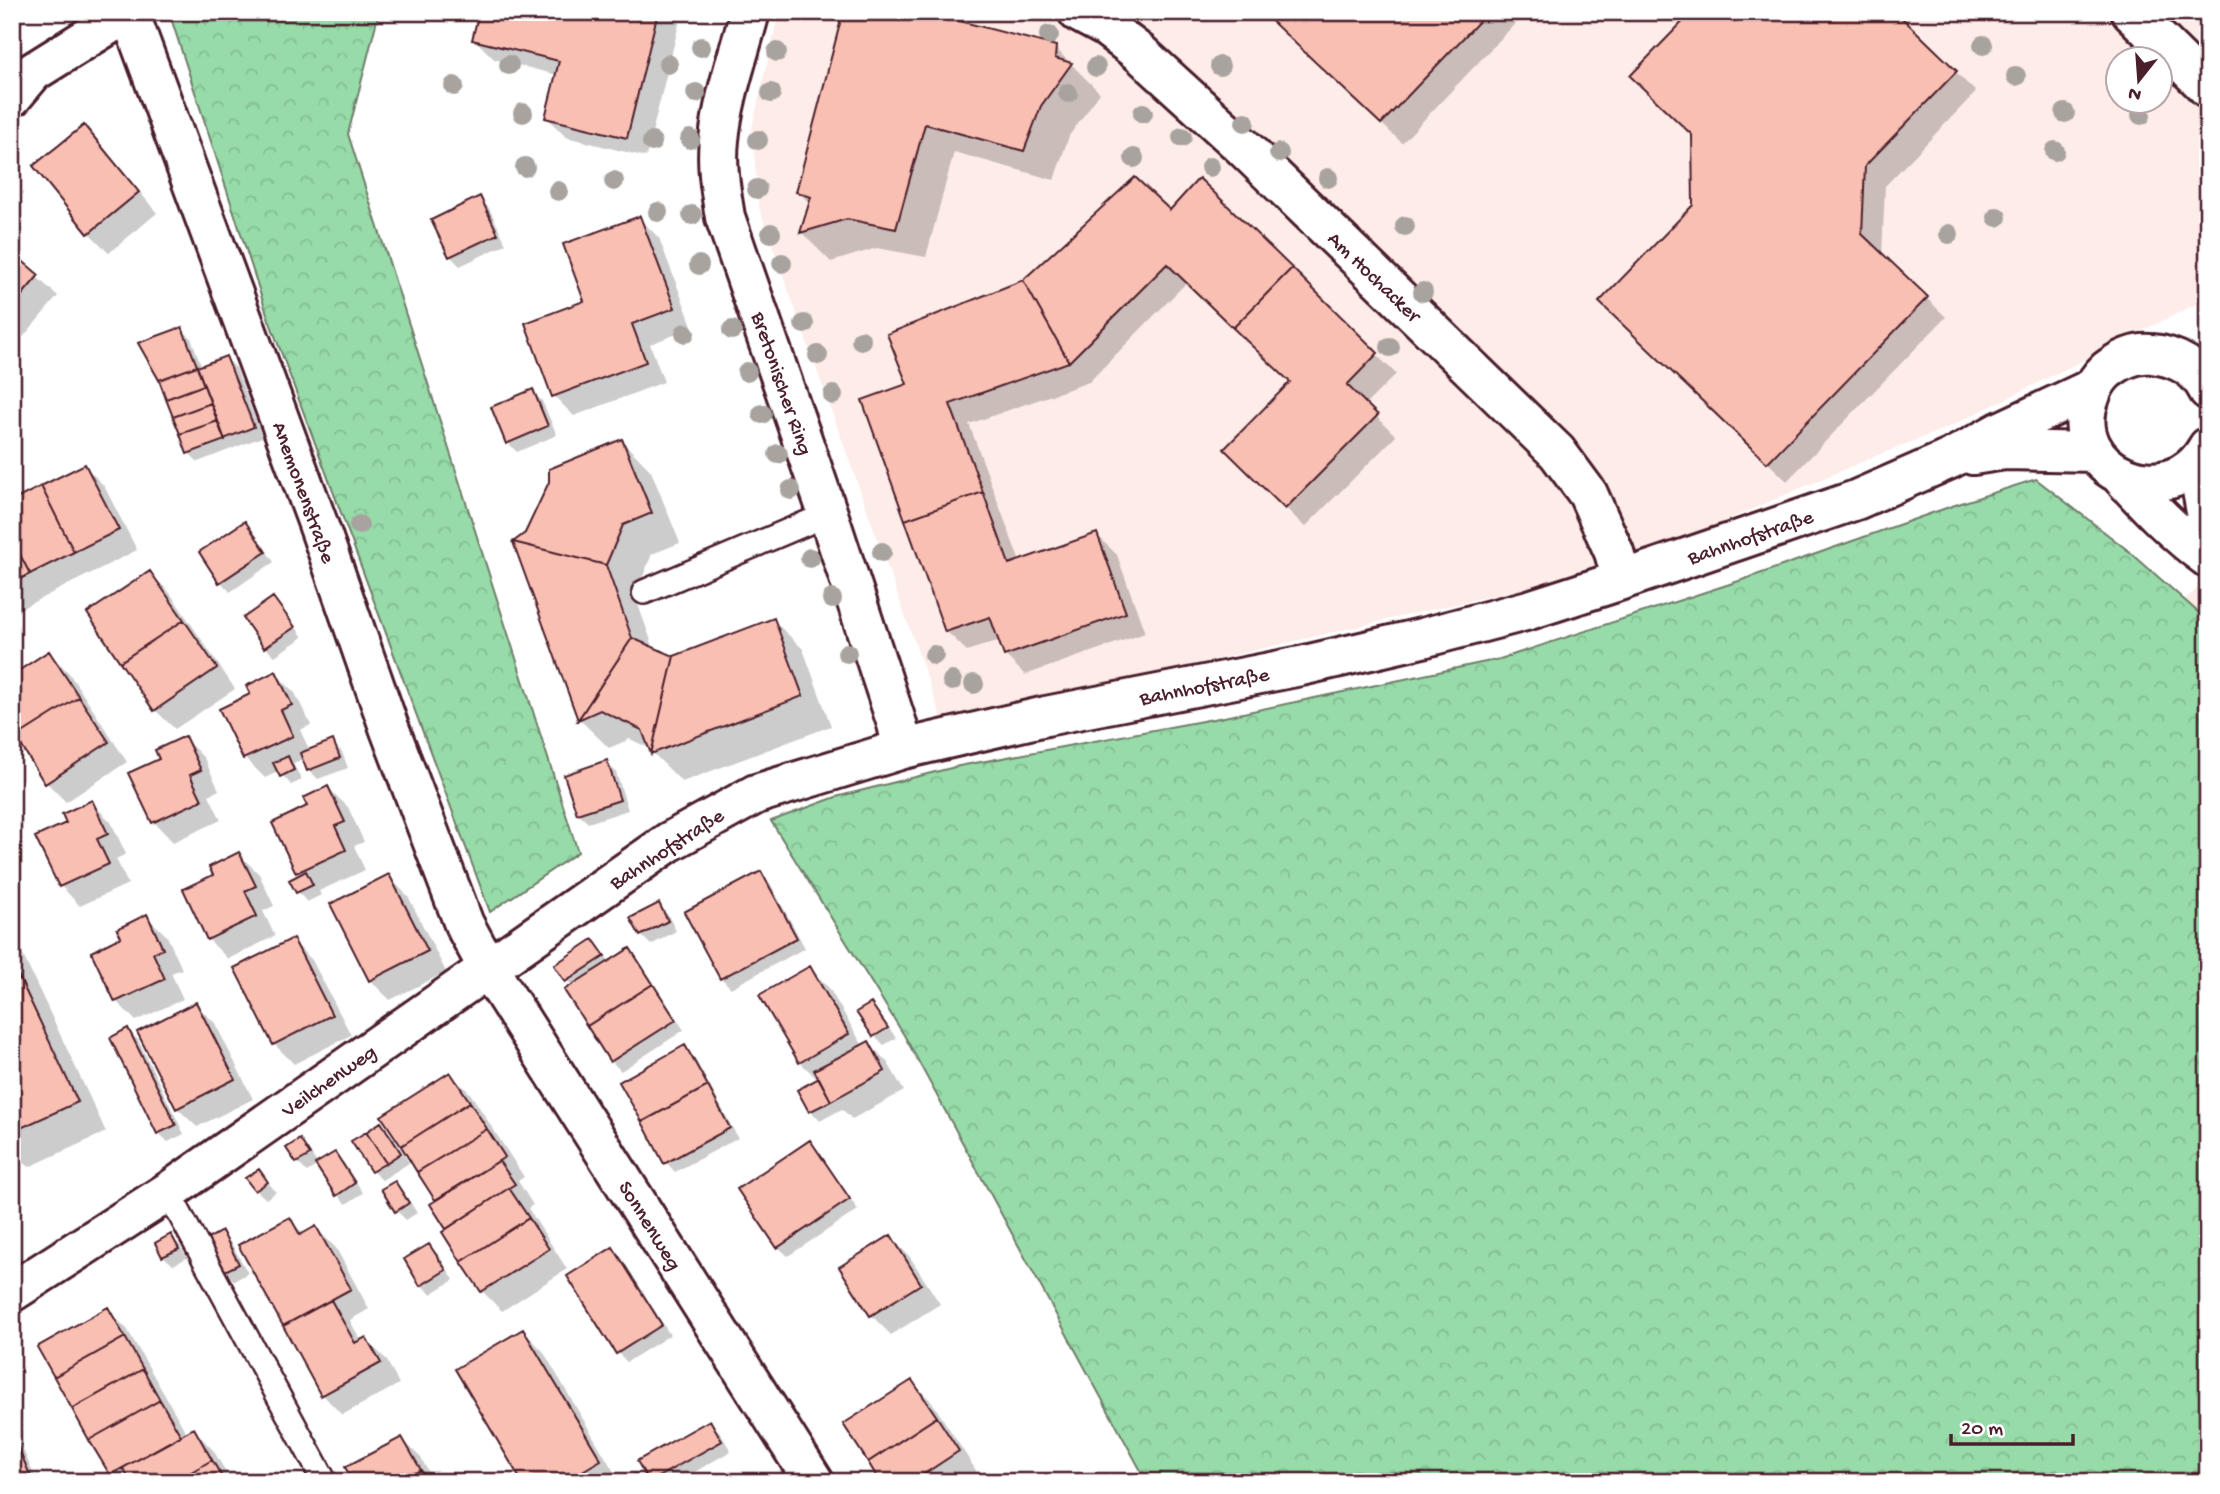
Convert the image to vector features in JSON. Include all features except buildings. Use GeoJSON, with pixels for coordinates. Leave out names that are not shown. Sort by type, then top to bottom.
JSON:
{"type":"FeatureCollection","features":[{"type":"Feature","properties":{"kind":"street"},"geometry":{"type":"LineString","coordinates":[[12,97],[33,72],[129,12]]}},
{"type":"Feature","properties":{"kind":"street","name":"Anemonenstraße"},"geometry":{"type":"LineString","coordinates":[[129,12],[317,521],[390,730],[464,924],[488,968]]}},
{"type":"Feature","properties":{"kind":"street","name":"Bretonischer Ring"},"geometry":{"type":"LineString","coordinates":[[750,12],[729,88],[719,141],[720,183],[725,217],[828,514],[903,749]]}},
{"type":"Feature","properties":{"kind":"street","name":"Am Hochacker"},"geometry":{"type":"LineString","coordinates":[[1078,12],[1106,27],[1141,54],[1233,137],[1557,452],[1588,494],[1614,552],[1622,580]]}},
{"type":"Feature","properties":{"kind":"street"},"geometry":{"type":"LineString","coordinates":[[2131,12],[2208,88]]}},
{"type":"Feature","properties":{"kind":"street","name":"Bahnhofstraße"},"geometry":{"type":"LineString","coordinates":[[488,968],[669,842],[756,794],[903,749],[1046,716],[1301,666],[1529,610],[1856,500],[1950,459],[1999,432],[2093,388],[2102,374],[2116,363],[2132,356],[2148,353],[2165,355],[2208,347]]}},
{"type":"Feature","properties":{"kind":"street"},"geometry":{"type":"LineString","coordinates":[[2165,355],[2181,361],[2195,372],[2208,390]]}},
{"type":"Feature","properties":{"kind":"street"},"geometry":{"type":"LineString","coordinates":[[2093,388],[2087,403],[2085,420],[2088,437],[2108,464],[2155,514],[2208,558]]}},
{"type":"Feature","properties":{"kind":"street","name":"Bahnhofstraße"},"geometry":{"type":"LineString","coordinates":[[1950,459],[2005,450],[2108,464],[2141,482],[2161,482],[2180,475],[2202,455]]}},
{"type":"Feature","properties":{"kind":"street"},"geometry":{"type":"LineString","coordinates":[[2202,455],[2208,523]]}},
{"type":"Feature","properties":{"kind":"street","name":"Veilchenweg"},"geometry":{"type":"LineString","coordinates":[[12,1292],[168,1192],[488,968]]}},
{"type":"Feature","properties":{"kind":"street","name":"Sonnenweg"},"geometry":{"type":"LineString","coordinates":[[488,968],[814,1482]]}},
{"type":"Feature","properties":{"kind":"lane"},"geometry":{"type":"LineString","coordinates":[[644,592],[828,514]]}},
{"type":"Feature","properties":{"kind":"lane"},"geometry":{"type":"LineString","coordinates":[[168,1192],[325,1482]]}},
{"type":"Feature","properties":{"kind":"shaded area"},"geometry":{"type":"Polygon","coordinates":[[[779,12],[2208,12],[2208,298],[1949,427],[1701,531],[1521,589],[943,722],[759,208],[752,128],[779,12]]]}},
{"type":"Feature","properties":{"kind":"shaded area"},"geometry":{"type":"Polygon","coordinates":[[[2208,580],[2208,621],[2184,600],[2208,580]]]}},
{"type":"Feature","properties":{"kind":"green space"},"geometry":{"type":"Polygon","coordinates":[[[169,12],[379,12],[348,134],[578,852],[490,912],[268,317],[169,12]]]}},
{"type":"Feature","properties":{"kind":"green space"},"geometry":{"type":"Polygon","coordinates":[[[2036,479],[2130,552],[2208,621],[2208,1482],[1144,1482],[1146,1480],[904,1035],[771,821],[836,797],[959,766],[1224,717],[1500,659],[1742,580],[2036,479]]]}}]}
